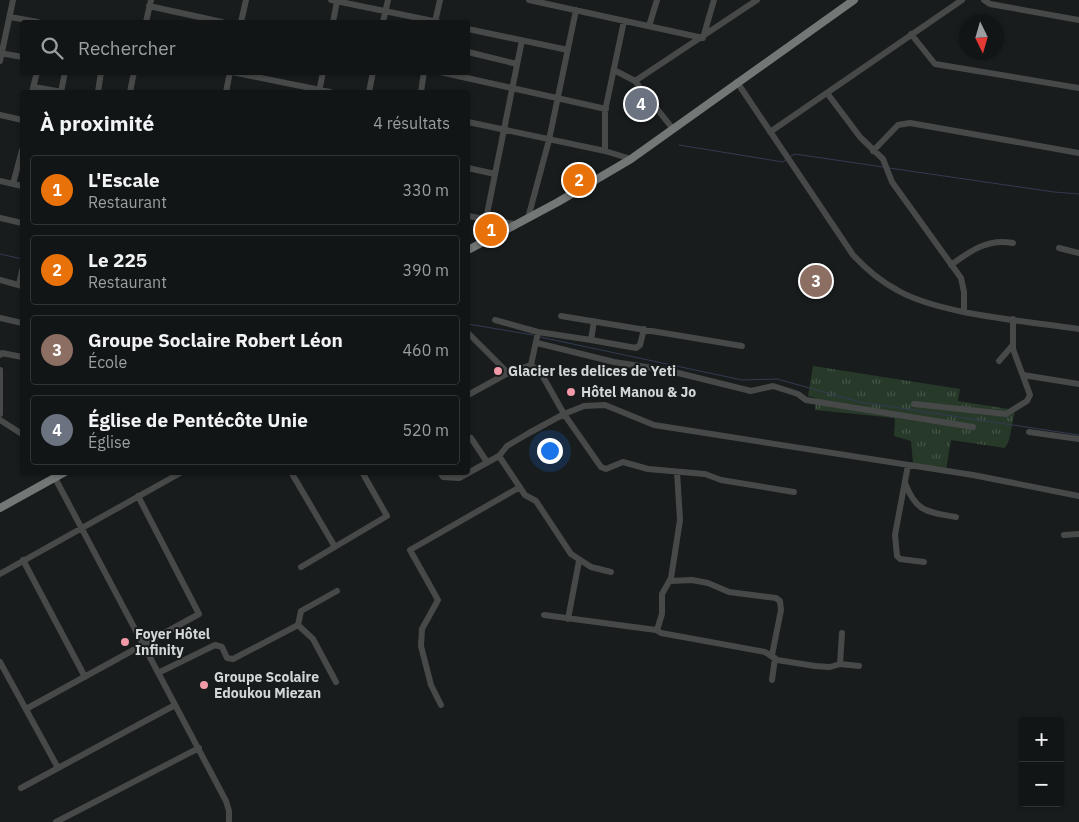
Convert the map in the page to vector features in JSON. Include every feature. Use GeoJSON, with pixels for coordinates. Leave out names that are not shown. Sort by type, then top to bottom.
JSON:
{"type":"FeatureCollection","features":[{"type":"Feature","properties":{"kind":"main road"},"geometry":{"type":"LineString","coordinates":[[470,249],[631,159],[854,0]]}},
{"type":"Feature","properties":{"kind":"main road"},"geometry":{"type":"LineString","coordinates":[[0,508],[60,475]]}},
{"type":"Feature","properties":{"kind":"street"},"geometry":{"type":"LineString","coordinates":[[0,61],[14,0]]}},
{"type":"Feature","properties":{"kind":"street"},"geometry":{"type":"LineString","coordinates":[[241,20],[246,0]]}},
{"type":"Feature","properties":{"kind":"street"},"geometry":{"type":"LineString","coordinates":[[383,20],[388,0]]}},
{"type":"Feature","properties":{"kind":"street"},"geometry":{"type":"LineString","coordinates":[[436,20],[440,0]]}},
{"type":"Feature","properties":{"kind":"street"},"geometry":{"type":"LineString","coordinates":[[532,0],[703,38]]}},
{"type":"Feature","properties":{"kind":"street"},"geometry":{"type":"LineString","coordinates":[[649,26],[657,0]]}},
{"type":"Feature","properties":{"kind":"street"},"geometry":{"type":"LineString","coordinates":[[703,38],[714,0]]}},
{"type":"Feature","properties":{"kind":"street"},"geometry":{"type":"LineString","coordinates":[[635,81],[703,38],[757,0]]}},
{"type":"Feature","properties":{"kind":"street"},"geometry":{"type":"LineString","coordinates":[[770,132],[962,0]]}},
{"type":"Feature","properties":{"kind":"street"},"geometry":{"type":"LineString","coordinates":[[984,0],[990,4],[1079,20]]}},
{"type":"Feature","properties":{"kind":"street"},"geometry":{"type":"LineString","coordinates":[[333,20],[334,1],[426,20]]}},
{"type":"Feature","properties":{"kind":"street"},"geometry":{"type":"LineString","coordinates":[[146,20],[150,3],[214,20]]}},
{"type":"Feature","properties":{"kind":"street"},"geometry":{"type":"LineString","coordinates":[[528,218],[549,140],[576,10]]}},
{"type":"Feature","properties":{"kind":"street"},"geometry":{"type":"LineString","coordinates":[[10,17],[27,20]]}},
{"type":"Feature","properties":{"kind":"street"},"geometry":{"type":"LineString","coordinates":[[605,151],[606,109],[624,21]]}},
{"type":"Feature","properties":{"kind":"street"},"geometry":{"type":"LineString","coordinates":[[470,29],[568,50]]}},
{"type":"Feature","properties":{"kind":"street"},"geometry":{"type":"LineString","coordinates":[[911,34],[935,64],[1079,88]]}},
{"type":"Feature","properties":{"kind":"street"},"geometry":{"type":"LineString","coordinates":[[486,219],[522,40]]}},
{"type":"Feature","properties":{"kind":"street"},"geometry":{"type":"LineString","coordinates":[[470,52],[517,64]]}},
{"type":"Feature","properties":{"kind":"street"},"geometry":{"type":"LineString","coordinates":[[1,53],[20,57]]}},
{"type":"Feature","properties":{"kind":"street"},"geometry":{"type":"LineString","coordinates":[[614,70],[635,81],[672,129]]}},
{"type":"Feature","properties":{"kind":"street"},"geometry":{"type":"LineString","coordinates":[[33,90],[36,75]]}},
{"type":"Feature","properties":{"kind":"street"},"geometry":{"type":"LineString","coordinates":[[62,90],[65,75]]}},
{"type":"Feature","properties":{"kind":"street"},"geometry":{"type":"LineString","coordinates":[[98,90],[101,75]]}},
{"type":"Feature","properties":{"kind":"street"},"geometry":{"type":"LineString","coordinates":[[130,90],[133,75]]}},
{"type":"Feature","properties":{"kind":"street"},"geometry":{"type":"LineString","coordinates":[[226,90],[230,75]]}},
{"type":"Feature","properties":{"kind":"street"},"geometry":{"type":"LineString","coordinates":[[245,75],[314,90]]}},
{"type":"Feature","properties":{"kind":"street"},"geometry":{"type":"LineString","coordinates":[[319,90],[322,75]]}},
{"type":"Feature","properties":{"kind":"street"},"geometry":{"type":"LineString","coordinates":[[369,90],[372,75]]}},
{"type":"Feature","properties":{"kind":"street"},"geometry":{"type":"LineString","coordinates":[[421,90],[424,75]]}},
{"type":"Feature","properties":{"kind":"street"},"geometry":{"type":"LineString","coordinates":[[454,75],[606,109]]}},
{"type":"Feature","properties":{"kind":"street"},"geometry":{"type":"LineString","coordinates":[[737,82],[853,255],[876,278],[899,292],[926,302],[964,311],[1079,329]]}},
{"type":"Feature","properties":{"kind":"street"},"geometry":{"type":"LineString","coordinates":[[827,93],[860,138],[886,164],[892,182],[951,265],[963,285],[964,311]]}},
{"type":"Feature","properties":{"kind":"street"},"geometry":{"type":"LineString","coordinates":[[0,115],[20,120]]}},
{"type":"Feature","properties":{"kind":"street"},"geometry":{"type":"LineString","coordinates":[[470,122],[605,151],[631,159]]}},
{"type":"Feature","properties":{"kind":"street"},"geometry":{"type":"LineString","coordinates":[[873,151],[898,125],[910,123],[1079,153]]}},
{"type":"Feature","properties":{"kind":"street"},"geometry":{"type":"LineString","coordinates":[[13,184],[20,161]]}},
{"type":"Feature","properties":{"kind":"street"},"geometry":{"type":"LineString","coordinates":[[470,168],[495,174]]}},
{"type":"Feature","properties":{"kind":"street"},"geometry":{"type":"LineString","coordinates":[[0,181],[20,186]]}},
{"type":"Feature","properties":{"kind":"street"},"geometry":{"type":"LineString","coordinates":[[470,216],[514,224]]}},
{"type":"Feature","properties":{"kind":"street"},"geometry":{"type":"LineString","coordinates":[[0,218],[20,223]]}},
{"type":"Feature","properties":{"kind":"street"},"geometry":{"type":"LineString","coordinates":[[951,265],[987,243],[1001,240],[1012,242]]}},
{"type":"Feature","properties":{"kind":"street"},"geometry":{"type":"LineString","coordinates":[[1059,248],[1079,253]]}},
{"type":"Feature","properties":{"kind":"street"},"geometry":{"type":"LineString","coordinates":[[0,280],[20,285]]}},
{"type":"Feature","properties":{"kind":"street"},"geometry":{"type":"LineString","coordinates":[[561,316],[742,346]]}},
{"type":"Feature","properties":{"kind":"street"},"geometry":{"type":"LineString","coordinates":[[0,318],[20,323]]}},
{"type":"Feature","properties":{"kind":"street"},"geometry":{"type":"LineString","coordinates":[[914,404],[1010,413],[1029,398],[1012,346],[1013,319]]}},
{"type":"Feature","properties":{"kind":"street"},"geometry":{"type":"LineString","coordinates":[[495,320],[538,332],[636,348],[640,345],[644,329]]}},
{"type":"Feature","properties":{"kind":"street"},"geometry":{"type":"LineString","coordinates":[[591,340],[594,321]]}},
{"type":"Feature","properties":{"kind":"street"},"geometry":{"type":"LineString","coordinates":[[530,365],[537,343],[538,332]]}},
{"type":"Feature","properties":{"kind":"street"},"geometry":{"type":"LineString","coordinates":[[470,335],[508,373]]}},
{"type":"Feature","properties":{"kind":"street"},"geometry":{"type":"LineString","coordinates":[[537,343],[614,362],[666,370],[751,391],[773,386],[798,394],[806,400],[973,427]]}},
{"type":"Feature","properties":{"kind":"street"},"geometry":{"type":"LineString","coordinates":[[999,361],[1004,358],[1012,346]]}},
{"type":"Feature","properties":{"kind":"street"},"geometry":{"type":"LineString","coordinates":[[0,355],[2,353],[20,357]]}},
{"type":"Feature","properties":{"kind":"street"},"geometry":{"type":"LineString","coordinates":[[470,394],[508,373],[530,365]]}},
{"type":"Feature","properties":{"kind":"street"},"geometry":{"type":"LineString","coordinates":[[530,365],[542,375],[564,414],[602,467],[606,469],[617,462],[623,462],[648,469],[706,474],[721,480],[794,492]]}},
{"type":"Feature","properties":{"kind":"street"},"geometry":{"type":"LineString","coordinates":[[0,370],[0,414]]}},
{"type":"Feature","properties":{"kind":"street"},"geometry":{"type":"LineString","coordinates":[[1023,375],[1079,384]]}},
{"type":"Feature","properties":{"kind":"street"},"geometry":{"type":"LineString","coordinates":[[470,472],[499,456],[507,446],[564,414],[584,406],[605,405],[654,425],[908,465],[1079,496]]}},
{"type":"Feature","properties":{"kind":"street"},"geometry":{"type":"LineString","coordinates":[[0,420],[20,433]]}},
{"type":"Feature","properties":{"kind":"street"},"geometry":{"type":"LineString","coordinates":[[1029,432],[1079,439]]}},
{"type":"Feature","properties":{"kind":"street"},"geometry":{"type":"LineString","coordinates":[[471,438],[487,462]]}},
{"type":"Feature","properties":{"kind":"street"},"geometry":{"type":"LineString","coordinates":[[499,456],[525,494],[536,501],[559,539],[579,561],[591,567],[611,572]]}},
{"type":"Feature","properties":{"kind":"street"},"geometry":{"type":"LineString","coordinates":[[908,465],[895,535],[897,556],[900,559],[924,562]]}},
{"type":"Feature","properties":{"kind":"street"},"geometry":{"type":"LineString","coordinates":[[657,630],[662,614],[662,594],[670,581],[680,520],[676,472]]}},
{"type":"Feature","properties":{"kind":"street"},"geometry":{"type":"LineString","coordinates":[[0,574],[176,475]]}},
{"type":"Feature","properties":{"kind":"street"},"geometry":{"type":"LineString","coordinates":[[293,475],[335,547]]}},
{"type":"Feature","properties":{"kind":"street"},"geometry":{"type":"LineString","coordinates":[[300,567],[387,516],[364,475]]}},
{"type":"Feature","properties":{"kind":"street"},"geometry":{"type":"LineString","coordinates":[[442,475],[444,477],[459,478],[464,475]]}},
{"type":"Feature","properties":{"kind":"street"},"geometry":{"type":"LineString","coordinates":[[55,478],[228,805],[229,822]]}},
{"type":"Feature","properties":{"kind":"street"},"geometry":{"type":"LineString","coordinates":[[905,483],[916,505],[931,512],[956,517]]}},
{"type":"Feature","properties":{"kind":"street"},"geometry":{"type":"LineString","coordinates":[[441,705],[430,685],[422,646],[422,629],[438,600],[410,550],[520,487]]}},
{"type":"Feature","properties":{"kind":"street"},"geometry":{"type":"LineString","coordinates":[[26,710],[198,614],[138,496]]}},
{"type":"Feature","properties":{"kind":"street"},"geometry":{"type":"LineString","coordinates":[[1064,535],[1079,534]]}},
{"type":"Feature","properties":{"kind":"street"},"geometry":{"type":"LineString","coordinates":[[23,560],[85,677]]}},
{"type":"Feature","properties":{"kind":"street"},"geometry":{"type":"LineString","coordinates":[[568,618],[579,561]]}},
{"type":"Feature","properties":{"kind":"street"},"geometry":{"type":"LineString","coordinates":[[670,581],[692,580],[708,583],[729,592],[780,600],[781,610],[773,657],[772,680]]}},
{"type":"Feature","properties":{"kind":"street"},"geometry":{"type":"LineString","coordinates":[[298,625],[301,611],[337,591]]}},
{"type":"Feature","properties":{"kind":"street"},"geometry":{"type":"LineString","coordinates":[[544,616],[657,630],[661,633],[765,652],[773,657],[815,666],[830,667],[840,664],[859,666]]}},
{"type":"Feature","properties":{"kind":"street"},"geometry":{"type":"LineString","coordinates":[[158,673],[215,645],[222,648],[227,658],[233,659],[298,625]]}},
{"type":"Feature","properties":{"kind":"street"},"geometry":{"type":"LineString","coordinates":[[298,625],[313,639],[336,682]]}},
{"type":"Feature","properties":{"kind":"street"},"geometry":{"type":"LineString","coordinates":[[840,664],[842,633]]}},
{"type":"Feature","properties":{"kind":"street"},"geometry":{"type":"LineString","coordinates":[[0,662],[58,768]]}},
{"type":"Feature","properties":{"kind":"street"},"geometry":{"type":"LineString","coordinates":[[21,788],[176,705]]}},
{"type":"Feature","properties":{"kind":"street"},"geometry":{"type":"LineString","coordinates":[[56,822],[199,748]]}},
{"type":"Feature","properties":{"kind":"green space"},"geometry":{"type":"Polygon","coordinates":[[[813,366],[960,389],[958,401],[1015,410],[1009,440],[1005,448],[951,440],[946,470],[913,463],[911,441],[894,436],[895,418],[815,410],[816,398],[808,396],[813,366]]]}},
{"type":"Feature","properties":{"kind":"waterway"},"geometry":{"type":"LineString","coordinates":[[679,145],[783,162],[786,160]]}},
{"type":"Feature","properties":{"kind":"waterway"},"geometry":{"type":"LineString","coordinates":[[791,156],[795,154],[883,167]]}},
{"type":"Feature","properties":{"kind":"waterway"},"geometry":{"type":"LineString","coordinates":[[889,168],[1079,194]]}},
{"type":"Feature","properties":{"kind":"waterway"},"geometry":{"type":"LineString","coordinates":[[0,254],[20,259]]}},
{"type":"Feature","properties":{"kind":"waterway"},"geometry":{"type":"LineString","coordinates":[[470,324],[533,335]]}},
{"type":"Feature","properties":{"kind":"waterway"},"geometry":{"type":"LineString","coordinates":[[540,337],[742,380],[777,379],[860,402],[1079,435]]}},
{"type":"Feature","properties":{"kind":"place","name":"Église de Pentécôte Unie"},"geometry":{"type":"Point","coordinates":[641,104]}},
{"type":"Feature","properties":{"kind":"place","name":"Le 225"},"geometry":{"type":"Point","coordinates":[579,180]}},
{"type":"Feature","properties":{"kind":"place","name":"L'Escale"},"geometry":{"type":"Point","coordinates":[491,230]}},
{"type":"Feature","properties":{"kind":"place","name":"Groupe Soclaire Robert Léon"},"geometry":{"type":"Point","coordinates":[816,281]}},
{"type":"Feature","properties":{"kind":"place","name":"Glacier les delices de Yeti"},"geometry":{"type":"Point","coordinates":[498,371]}},
{"type":"Feature","properties":{"kind":"place","name":"Hôtel Manou & Jo"},"geometry":{"type":"Point","coordinates":[571,392]}},
{"type":"Feature","properties":{"kind":"place","name":"Foyer Hôtel Infinity"},"geometry":{"type":"Point","coordinates":[125,642]}},
{"type":"Feature","properties":{"kind":"place","name":"Groupe Scolaire Edoukou Miezan"},"geometry":{"type":"Point","coordinates":[204,685]}}]}
